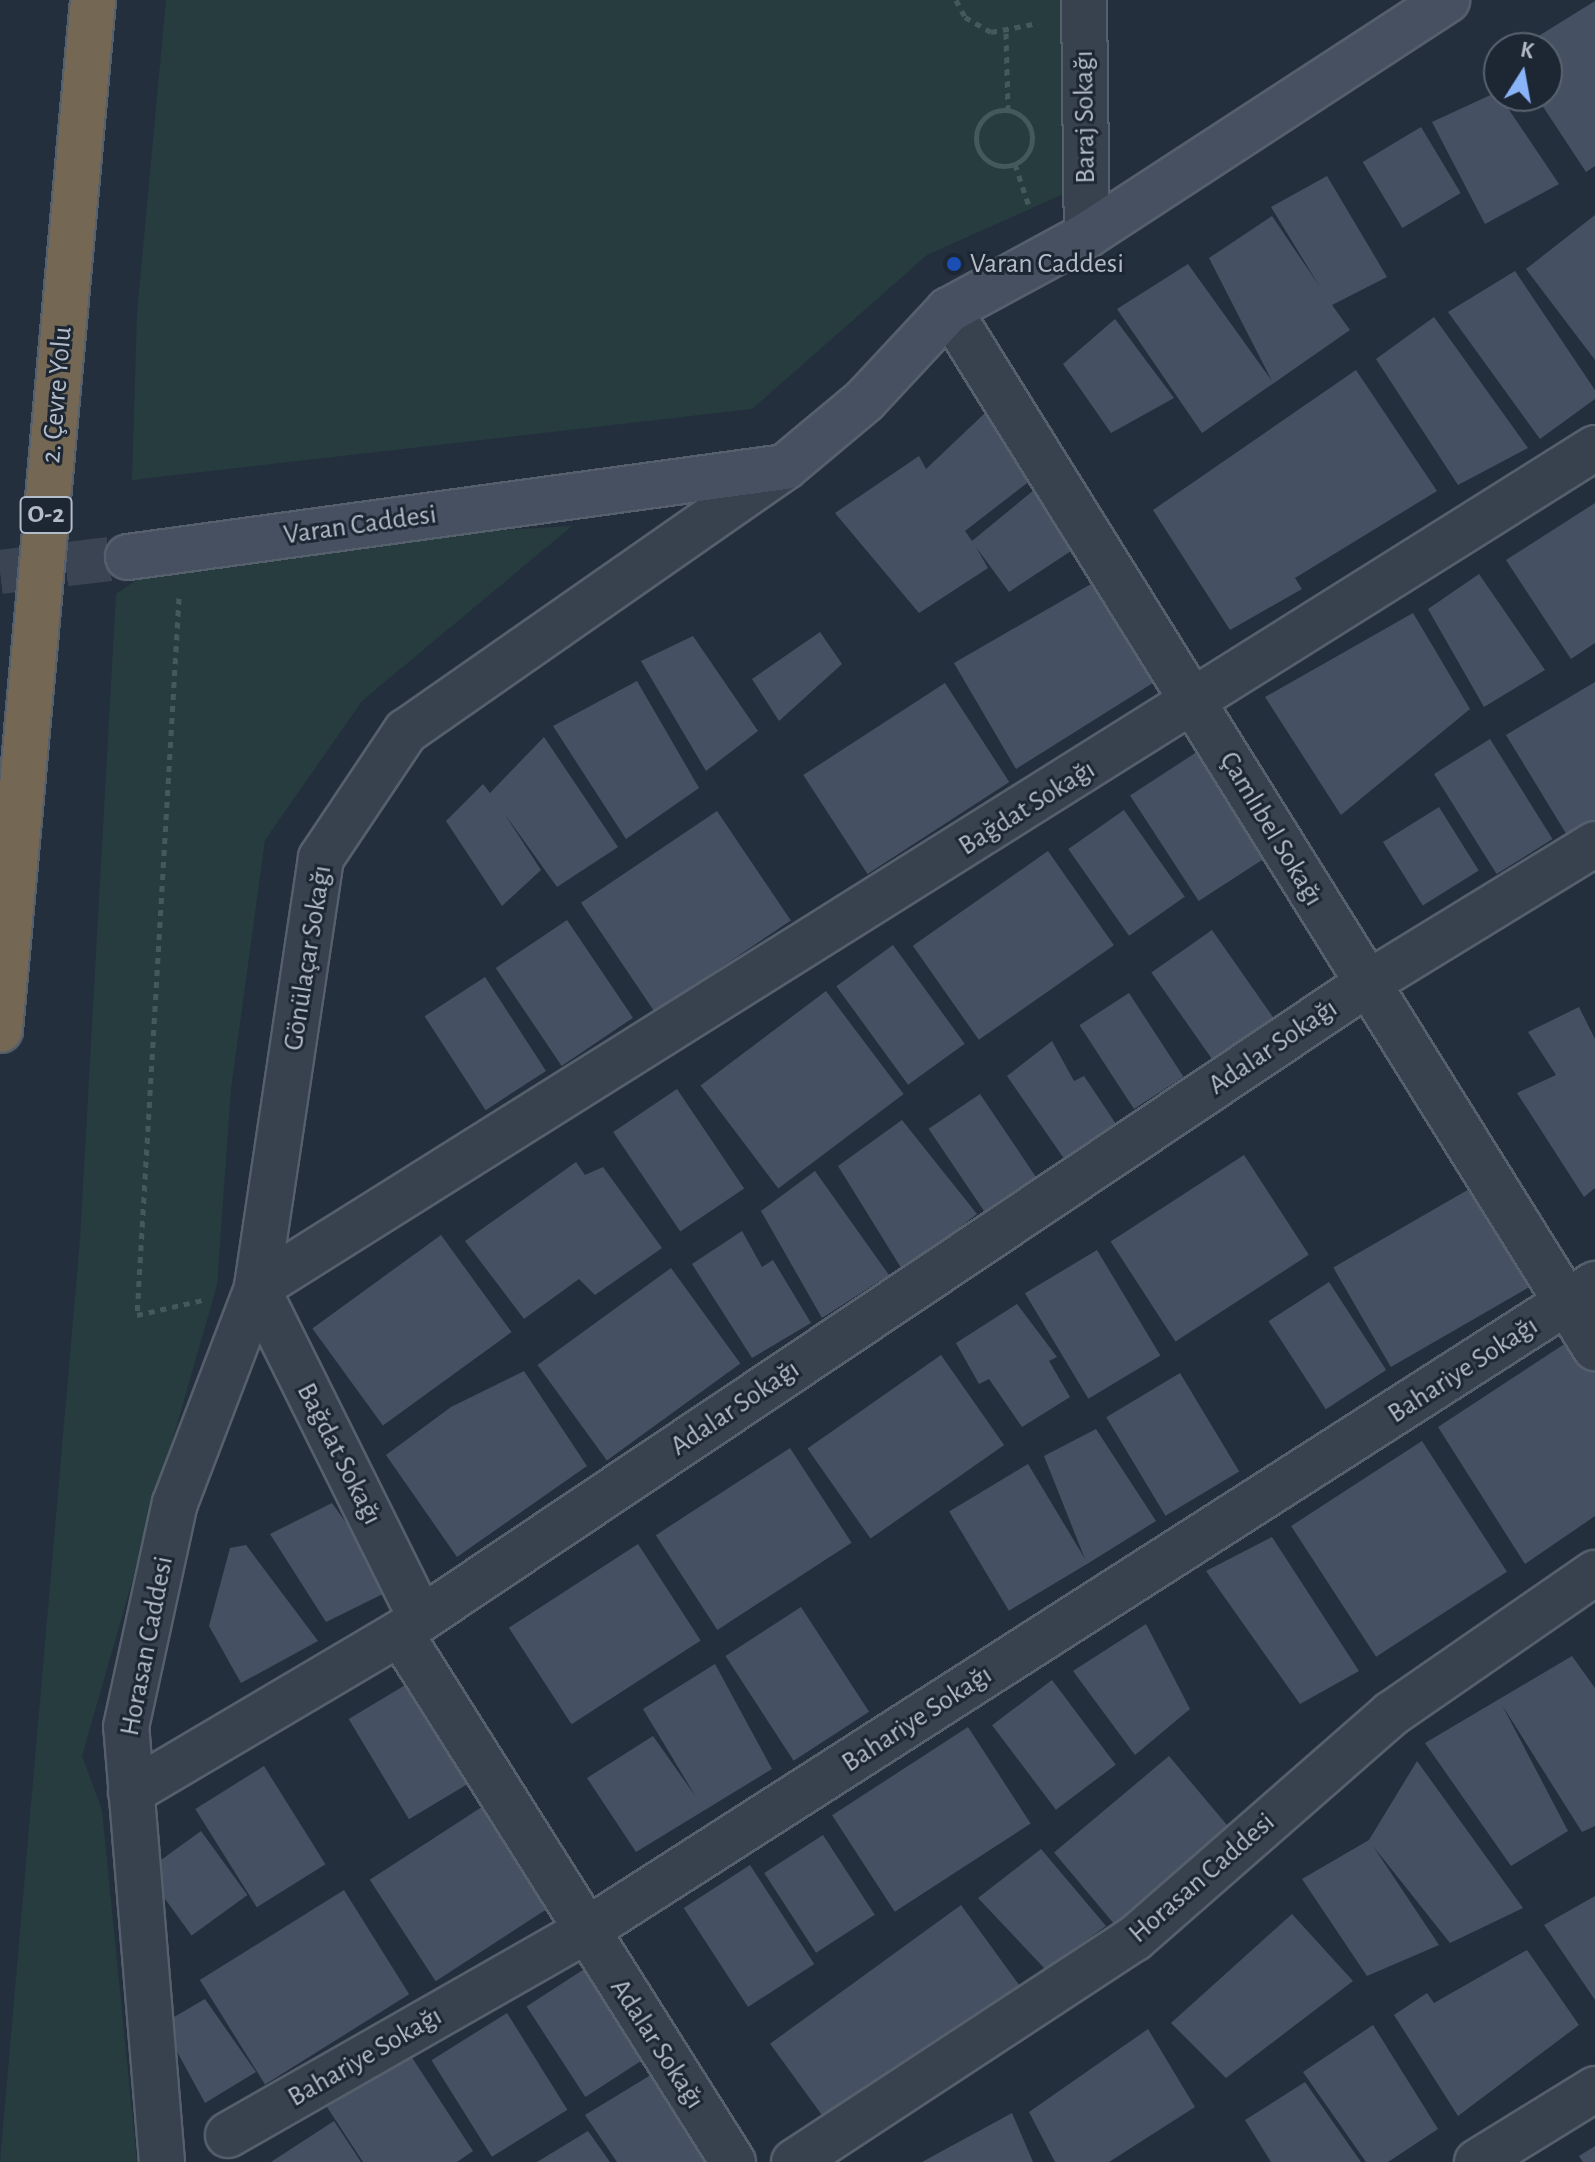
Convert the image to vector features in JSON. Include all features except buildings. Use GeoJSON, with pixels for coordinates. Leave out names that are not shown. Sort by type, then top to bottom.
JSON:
{"type":"FeatureCollection","features":[{"type":"Feature","properties":{"kind":"highway","name":"2. Çevre Yolu"},"geometry":{"type":"LineString","coordinates":[[0,1030],[93,0]]}},
{"type":"Feature","properties":{"kind":"street"},"geometry":{"type":"LineString","coordinates":[[785,467],[865,400],[949,310],[1087,235],[1447,0]]}},
{"type":"Feature","properties":{"kind":"street","name":"Baraj Sokağı"},"geometry":{"type":"LineString","coordinates":[[1066,6],[1087,235]]}},
{"type":"Feature","properties":{"kind":"street","name":"Çamlıbel Sokağı"},"geometry":{"type":"LineString","coordinates":[[949,310],[1365,985],[1579,1295],[1595,1348]]}},
{"type":"Feature","properties":{"kind":"street","name":"Bağdat Sokağı"},"geometry":{"type":"LineString","coordinates":[[411,1626],[257,1288],[454,1161],[1195,705],[1595,448]]}},
{"type":"Feature","properties":{"kind":"street","name":"Varan Caddesi"},"geometry":{"type":"LineString","coordinates":[[128,557],[785,467]]}},
{"type":"Feature","properties":{"kind":"street","name":"Gönülaçar Sokağı"},"geometry":{"type":"LineString","coordinates":[[257,1288],[321,858],[406,731],[785,467]]}},
{"type":"Feature","properties":{"kind":"street","name":"Adalar Sokağı"},"geometry":{"type":"LineString","coordinates":[[733,2162],[584,1932],[411,1626],[1365,985],[1595,844]]}},
{"type":"Feature","properties":{"kind":"street","name":"Horasan Caddesi"},"geometry":{"type":"LineString","coordinates":[[162,2162],[126,1727],[175,1503],[257,1288]]}},
{"type":"Feature","properties":{"kind":"street","name":"Bahariye Sokağı"},"geometry":{"type":"LineString","coordinates":[[228,2135],[584,1932],[1579,1295]]}},
{"type":"Feature","properties":{"kind":"street","name":"Horasan Caddesi"},"geometry":{"type":"LineString","coordinates":[[794,2162],[1134,1939],[1391,1714],[1595,1573]]}},
{"type":"Feature","properties":{"kind":"street"},"geometry":{"type":"LineString","coordinates":[[131,1792],[411,1626]]}},
{"type":"Feature","properties":{"kind":"street"},"geometry":{"type":"LineString","coordinates":[[1477,2162],[1595,2089]]}},
{"type":"Feature","properties":{"kind":"path"},"geometry":{"type":"LineString","coordinates":[[956,0],[977,27],[1006,33],[1066,6]]}},
{"type":"Feature","properties":{"kind":"path"},"geometry":{"type":"LineString","coordinates":[[1006,33],[1008,110]]}},
{"type":"Feature","properties":{"kind":"path"},"geometry":{"type":"LineString","coordinates":[[1008,110],[1024,118],[1032,134],[1029,152],[1015,164],[989,162],[976,139],[990,114],[1008,110]]}},
{"type":"Feature","properties":{"kind":"path"},"geometry":{"type":"LineString","coordinates":[[1015,164],[1030,209]]}},
{"type":"Feature","properties":{"kind":"path"},"geometry":{"type":"LineString","coordinates":[[182,549],[137,1315],[257,1288]]}},
{"type":"Feature","properties":{"kind":"green space"},"geometry":{"type":"Polygon","coordinates":[[[166,0],[1072,0],[1070,191],[927,255],[752,409],[132,480],[137,313],[166,0]]]}},
{"type":"Feature","properties":{"kind":"green space"},"geometry":{"type":"Polygon","coordinates":[[[572,526],[362,701],[265,840],[231,1089],[217,1285],[82,1756],[102,1810],[137,2162],[0,2162],[80,1240],[116,594],[182,549],[572,526]]]}},
{"type":"Feature","properties":{"kind":"tunnel"},"geometry":{"type":"LineString","coordinates":[[0,572],[128,557]]}},
{"type":"Feature","properties":{"kind":"place","name":"Varan Caddesi"},"geometry":{"type":"Point","coordinates":[954,264]}}]}
